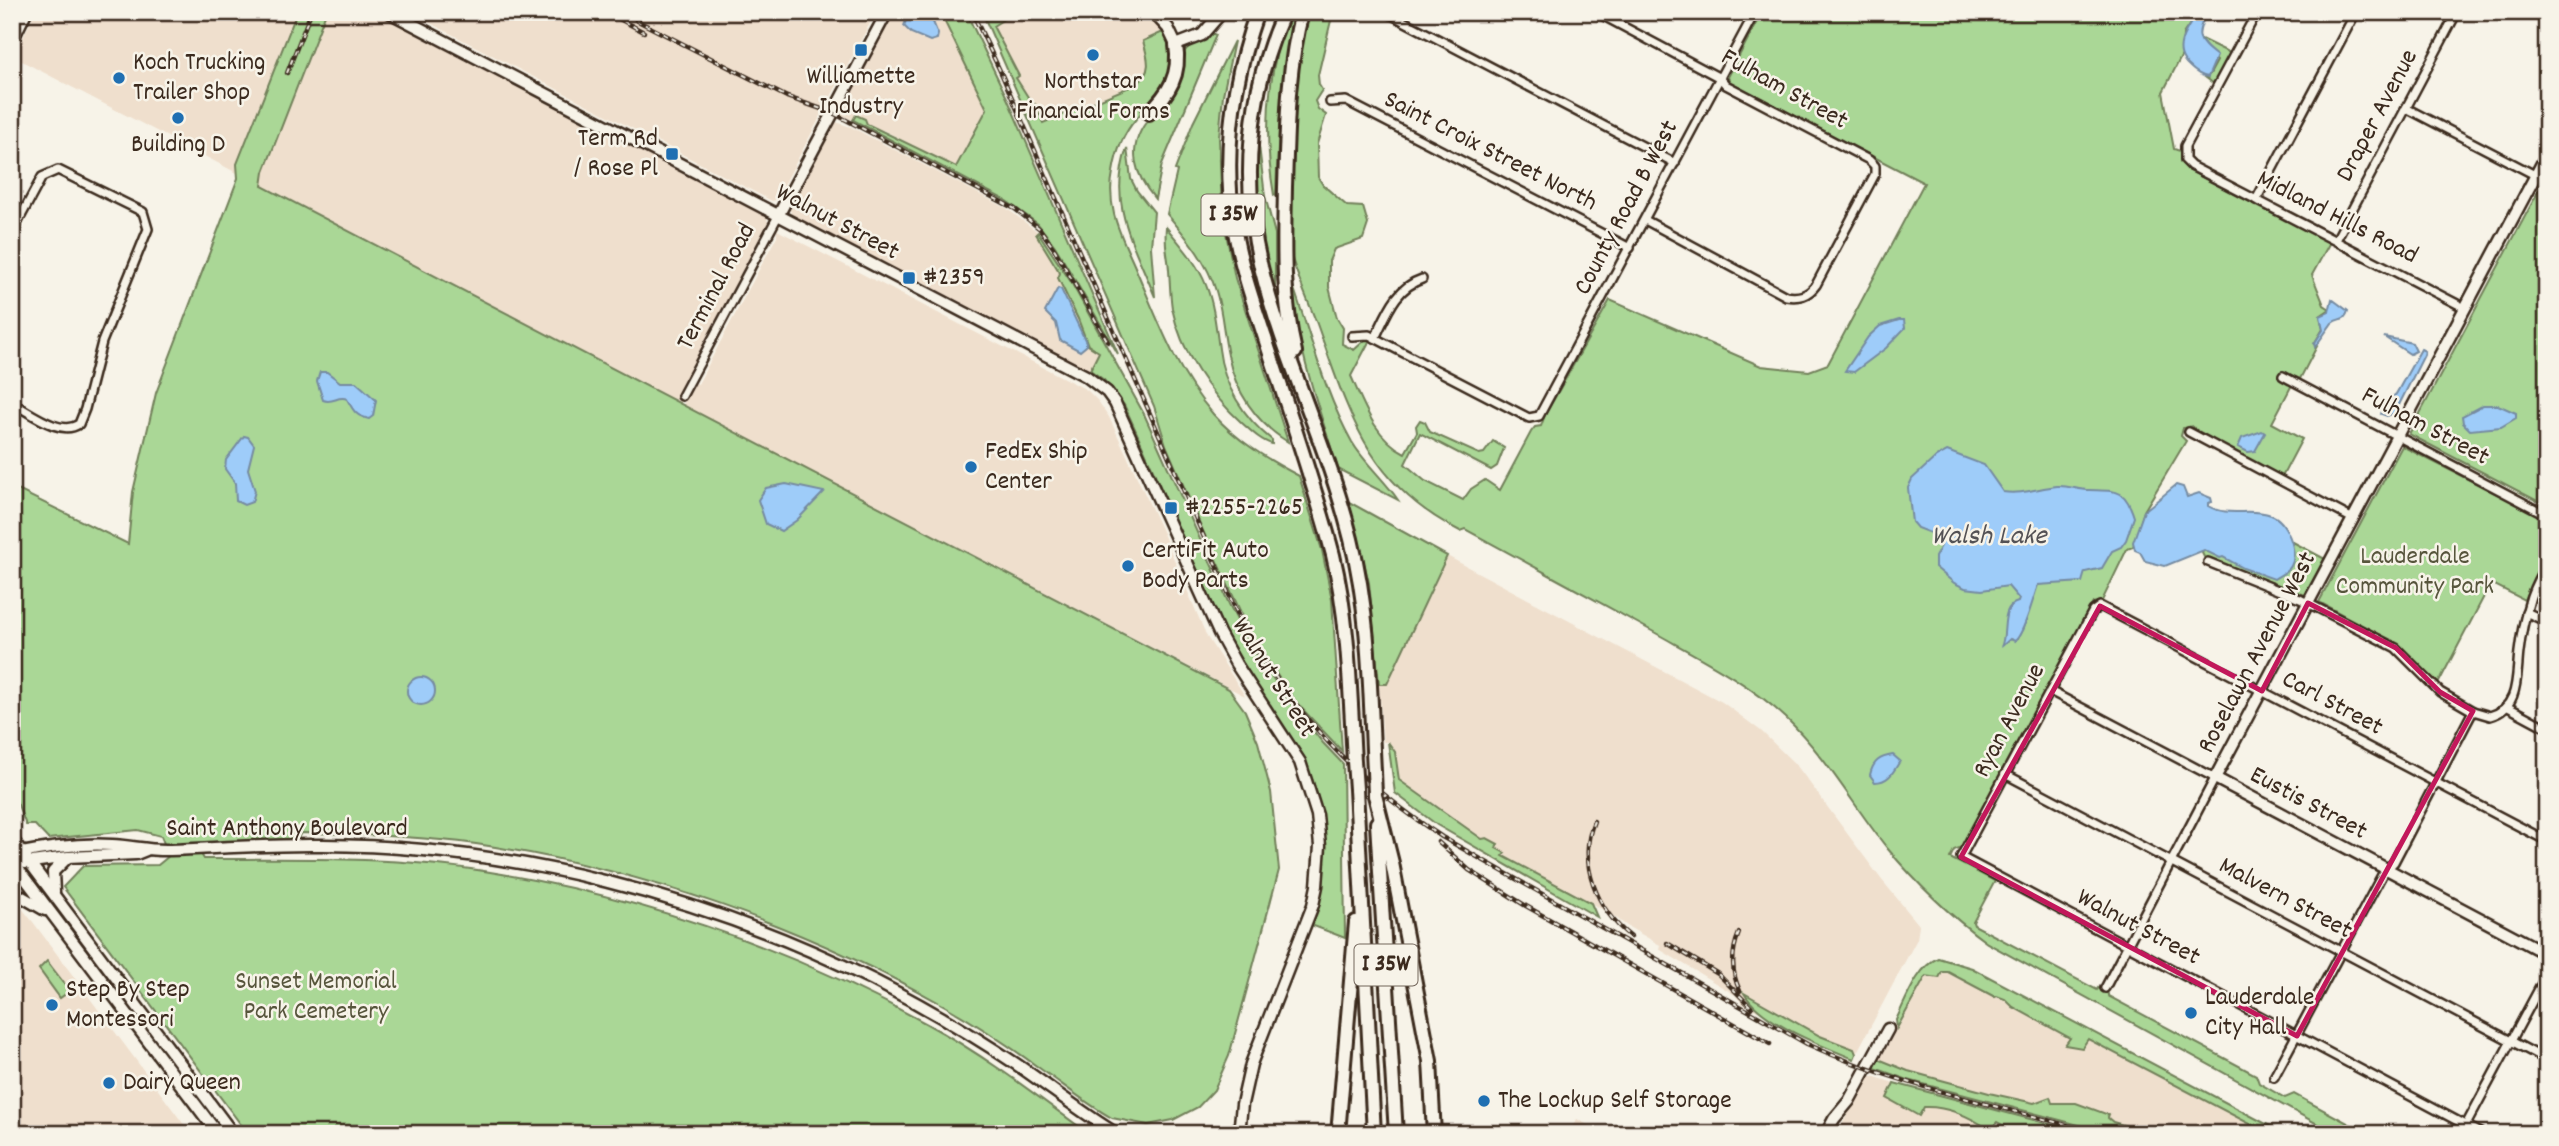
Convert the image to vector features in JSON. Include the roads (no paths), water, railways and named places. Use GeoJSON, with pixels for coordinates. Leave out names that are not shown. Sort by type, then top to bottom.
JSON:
{"type":"FeatureCollection","features":[{"type":"Feature","properties":{"kind":"highway","name":"I 35W"},"geometry":{"type":"LineString","coordinates":[[1257,12],[1236,83],[1230,134],[1233,221],[1245,276],[1315,492],[1339,584],[1356,789],[1374,1134]]}},
{"type":"Feature","properties":{"kind":"highway","name":"I 35W"},"geometry":{"type":"LineString","coordinates":[[1284,12],[1272,41],[1258,95],[1251,144],[1251,193],[1262,269],[1345,518],[1361,591],[1370,687],[1396,1134]]}},
{"type":"Feature","properties":{"kind":"highway"},"geometry":{"type":"LineString","coordinates":[[1303,12],[1294,49],[1287,105],[1285,195],[1286,294],[1304,396]]}},
{"type":"Feature","properties":{"kind":"highway"},"geometry":{"type":"LineString","coordinates":[[1149,113],[1163,99],[1174,82],[1178,64],[1176,45]]}},
{"type":"Feature","properties":{"kind":"highway"},"geometry":{"type":"LineString","coordinates":[[1375,795],[1392,863],[1430,1061],[1434,1134]]}},
{"type":"Feature","properties":{"kind":"highway"},"geometry":{"type":"LineString","coordinates":[[1338,1134],[1361,872]]}},
{"type":"Feature","properties":{"kind":"street"},"geometry":{"type":"LineString","coordinates":[[12,41],[26,12]]}},
{"type":"Feature","properties":{"kind":"street","name":"Walnut Street"},"geometry":{"type":"LineString","coordinates":[[389,12],[1086,376],[1107,392],[1122,414],[1219,634],[1300,762],[1317,816],[1320,846],[1317,886],[1307,925],[1251,1065],[1242,1104],[1239,1134]]}},
{"type":"Feature","properties":{"kind":"street","name":"Terminal Road"},"geometry":{"type":"LineString","coordinates":[[682,396],[887,12]]}},
{"type":"Feature","properties":{"kind":"street"},"geometry":{"type":"LineString","coordinates":[[1153,12],[1168,27],[1176,45],[1202,35],[1222,12]]}},
{"type":"Feature","properties":{"kind":"street"},"geometry":{"type":"LineString","coordinates":[[1386,12],[1675,163]]}},
{"type":"Feature","properties":{"kind":"street","name":"Fulham Street"},"geometry":{"type":"LineString","coordinates":[[1596,12],[1720,78],[1726,85],[1869,160],[1875,166],[1875,174],[1816,285],[1803,296],[1786,296],[1645,220]]}},
{"type":"Feature","properties":{"kind":"street","name":"County Road B West"},"geometry":{"type":"LineString","coordinates":[[1375,338],[1532,418],[1542,413],[1755,12]]}},
{"type":"Feature","properties":{"kind":"street","name":"Midland Hills Road"},"geometry":{"type":"LineString","coordinates":[[2258,12],[2185,146],[2184,158],[2191,166],[2465,308]]}},
{"type":"Feature","properties":{"kind":"street"},"geometry":{"type":"LineString","coordinates":[[2256,200],[2356,12]]}},
{"type":"Feature","properties":{"kind":"street","name":"Draper Avenue"},"geometry":{"type":"LineString","coordinates":[[2336,240],[2457,12]]}},
{"type":"Feature","properties":{"kind":"street","name":"Saint Croix Street North"},"geometry":{"type":"LineString","coordinates":[[1330,102],[1346,101],[1630,248]]}},
{"type":"Feature","properties":{"kind":"street"},"geometry":{"type":"LineString","coordinates":[[2406,108],[2535,175]]}},
{"type":"Feature","properties":{"kind":"street","name":"Roselawn Avenue West"},"geometry":{"type":"LineString","coordinates":[[2105,988],[2262,691],[2304,601],[2353,519],[2547,154]]}},
{"type":"Feature","properties":{"kind":"street"},"geometry":{"type":"LineString","coordinates":[[12,233],[42,177],[58,170],[143,212],[148,223],[148,229],[102,342],[79,424],[69,429],[57,427],[12,403]]}},
{"type":"Feature","properties":{"kind":"street"},"geometry":{"type":"LineString","coordinates":[[1352,336],[1364,334],[1375,338],[1399,292],[1410,283],[1422,279]]}},
{"type":"Feature","properties":{"kind":"street","name":"Fulham Street"},"geometry":{"type":"LineString","coordinates":[[2283,376],[2547,514]]}},
{"type":"Feature","properties":{"kind":"street"},"geometry":{"type":"LineString","coordinates":[[2189,432],[2353,519]]}},
{"type":"Feature","properties":{"kind":"street"},"geometry":{"type":"LineString","coordinates":[[2208,562],[2304,601],[2396,648],[2440,692],[2473,711],[2490,716],[2508,707],[2518,676],[2526,612],[2533,590],[2547,563]]}},
{"type":"Feature","properties":{"kind":"street","name":"Carl Street"},"geometry":{"type":"LineString","coordinates":[[2097,606],[2103,606],[2547,841]]}},
{"type":"Feature","properties":{"kind":"street","name":"Ryan Avenue"},"geometry":{"type":"LineString","coordinates":[[1961,857],[2097,606]]}},
{"type":"Feature","properties":{"kind":"street"},"geometry":{"type":"LineString","coordinates":[[2526,612],[2547,622]]}},
{"type":"Feature","properties":{"kind":"street","name":"Eustis Street"},"geometry":{"type":"LineString","coordinates":[[2050,691],[2547,954]]}},
{"type":"Feature","properties":{"kind":"street"},"geometry":{"type":"LineString","coordinates":[[2508,707],[2547,728]]}},
{"type":"Feature","properties":{"kind":"street"},"geometry":{"type":"LineString","coordinates":[[2274,1077],[2382,875],[2394,862],[2473,711]]}},
{"type":"Feature","properties":{"kind":"street","name":"Malvern Street"},"geometry":{"type":"LineString","coordinates":[[2005,774],[2547,1060]]}},
{"type":"Feature","properties":{"kind":"street"},"geometry":{"type":"LineString","coordinates":[[12,839],[15,859],[54,917],[218,1134]]}},
{"type":"Feature","properties":{"kind":"street","name":"Saint Anthony Boulevard"},"geometry":{"type":"LineString","coordinates":[[15,859],[109,845],[146,850],[324,845],[447,852],[559,871],[669,898],[792,943],[876,982],[973,1035],[1117,1134]]}},
{"type":"Feature","properties":{"kind":"street","name":"Saint Anthony Boulevard"},"geometry":{"type":"LineString","coordinates":[[30,863],[146,850]]}},
{"type":"Feature","properties":{"kind":"street"},"geometry":{"type":"LineString","coordinates":[[55,896],[53,872],[68,857]]}},
{"type":"Feature","properties":{"kind":"street","name":"Walnut Street"},"geometry":{"type":"LineString","coordinates":[[1961,857],[2482,1134]]}},
{"type":"Feature","properties":{"kind":"street"},"geometry":{"type":"LineString","coordinates":[[15,859],[30,863],[233,1134]]}},
{"type":"Feature","properties":{"kind":"street"},"geometry":{"type":"LineString","coordinates":[[12,891],[54,917]]}},
{"type":"Feature","properties":{"kind":"street"},"geometry":{"type":"LineString","coordinates":[[2466,1125],[2547,974]]}},
{"type":"Feature","properties":{"kind":"street"},"geometry":{"type":"LineString","coordinates":[[1826,1134],[1849,1101],[1886,1032]]}},
{"type":"Feature","properties":{"kind":"water"},"geometry":{"type":"Polygon","coordinates":[[[909,12],[929,12],[938,34],[937,39],[930,41],[911,33],[904,26],[909,12]]]}},
{"type":"Feature","properties":{"kind":"water"},"geometry":{"type":"Polygon","coordinates":[[[2198,12],[2207,12],[2199,32],[2201,41],[2217,56],[2208,77],[2193,70],[2183,60],[2181,53],[2182,39],[2198,12]]]}},
{"type":"Feature","properties":{"kind":"water"},"geometry":{"type":"Polygon","coordinates":[[[1058,288],[1061,289],[1086,342],[1086,346],[1080,351],[1060,340],[1056,323],[1045,312],[1058,288]]]}},
{"type":"Feature","properties":{"kind":"water"},"geometry":{"type":"Polygon","coordinates":[[[2332,299],[2348,311],[2347,314],[2332,323],[2315,347],[2314,344],[2323,330],[2320,316],[2329,312],[2332,299]]]}},
{"type":"Feature","properties":{"kind":"water"},"geometry":{"type":"Polygon","coordinates":[[[1904,320],[1905,328],[1886,348],[1854,372],[1845,371],[1868,337],[1880,326],[1904,320]]]}},
{"type":"Feature","properties":{"kind":"water"},"geometry":{"type":"Polygon","coordinates":[[[2384,337],[2412,343],[2416,351],[2410,354],[2384,337]]]}},
{"type":"Feature","properties":{"kind":"water"},"geometry":{"type":"Polygon","coordinates":[[[2421,349],[2425,351],[2424,355],[2395,413],[2387,416],[2381,414],[2385,403],[2396,394],[2421,349]]]}},
{"type":"Feature","properties":{"kind":"water"},"geometry":{"type":"Polygon","coordinates":[[[320,372],[327,372],[340,382],[356,382],[376,400],[373,416],[369,419],[357,414],[347,399],[323,400],[317,381],[320,372]]]}},
{"type":"Feature","properties":{"kind":"water"},"geometry":{"type":"Polygon","coordinates":[[[2483,405],[2498,405],[2516,413],[2516,418],[2501,427],[2470,430],[2463,423],[2462,416],[2483,405]]]}},
{"type":"Feature","properties":{"kind":"water"},"geometry":{"type":"Polygon","coordinates":[[[2262,431],[2265,433],[2255,451],[2248,452],[2238,447],[2242,438],[2262,431]]]}},
{"type":"Feature","properties":{"kind":"water"},"geometry":{"type":"Polygon","coordinates":[[[244,436],[254,445],[248,469],[255,491],[252,502],[244,505],[236,501],[235,483],[225,469],[226,460],[244,436]]]}},
{"type":"Feature","properties":{"kind":"water","name":"Walsh Lake"},"geometry":{"type":"Polygon","coordinates":[[[1947,451],[1984,465],[2003,492],[2061,486],[2113,491],[2123,496],[2134,517],[2126,540],[2121,547],[2112,551],[2102,568],[2085,572],[2082,582],[2038,585],[2018,637],[2015,641],[2010,639],[2001,647],[2008,609],[2019,599],[2008,586],[1982,590],[1965,588],[1954,583],[1935,567],[1935,557],[1941,546],[1938,536],[1917,528],[1912,522],[1908,488],[1912,479],[1936,457],[1947,451]]]}},
{"type":"Feature","properties":{"kind":"water"},"geometry":{"type":"Polygon","coordinates":[[[786,484],[824,492],[797,520],[781,531],[766,524],[758,500],[766,488],[786,484]]]}},
{"type":"Feature","properties":{"kind":"water"},"geometry":{"type":"Polygon","coordinates":[[[2176,485],[2183,487],[2187,497],[2199,493],[2211,498],[2212,502],[2208,503],[2208,506],[2216,510],[2263,513],[2276,518],[2290,537],[2293,560],[2290,568],[2274,579],[2204,550],[2165,566],[2145,561],[2140,552],[2135,550],[2133,542],[2144,511],[2176,485]]]}},
{"type":"Feature","properties":{"kind":"water"},"geometry":{"type":"Polygon","coordinates":[[[421,677],[431,681],[435,691],[431,701],[421,705],[411,701],[407,691],[411,681],[421,677]]]}},
{"type":"Feature","properties":{"kind":"water"},"geometry":{"type":"Polygon","coordinates":[[[1893,755],[1900,761],[1895,769],[1887,778],[1875,782],[1870,775],[1875,763],[1893,755]]]}},
{"type":"Feature","properties":{"kind":"railway"},"geometry":{"type":"LineString","coordinates":[[287,73],[311,12]]}},
{"type":"Feature","properties":{"kind":"railway"},"geometry":{"type":"LineString","coordinates":[[606,12],[644,32]]}},
{"type":"Feature","properties":{"kind":"railway"},"geometry":{"type":"LineString","coordinates":[[972,12],[1241,622],[1304,715],[1353,767],[1410,815],[1442,837],[1807,1044],[1879,1073],[2099,1134]]}},
{"type":"Feature","properties":{"kind":"railway"},"geometry":{"type":"LineString","coordinates":[[636,20],[787,97],[833,113],[1015,209],[1040,229],[1055,250],[1108,342]]}},
{"type":"Feature","properties":{"kind":"railway"},"geometry":{"type":"LineString","coordinates":[[1594,821],[1588,853],[1593,885],[1608,913],[1631,937]]}},
{"type":"Feature","properties":{"kind":"railway"},"geometry":{"type":"LineString","coordinates":[[1438,842],[1469,870],[1526,906],[1770,1044]]}},
{"type":"Feature","properties":{"kind":"railway"},"geometry":{"type":"LineString","coordinates":[[1739,933],[1733,962],[1740,991]]}},
{"type":"Feature","properties":{"kind":"railway"},"geometry":{"type":"LineString","coordinates":[[1667,943],[1718,974],[1752,1008]]}},
{"type":"Feature","properties":{"kind":"place","name":"Williamette Industry"},"geometry":{"type":"Point","coordinates":[861,50]}},
{"type":"Feature","properties":{"kind":"place","name":"Northstar Financial Forms"},"geometry":{"type":"Point","coordinates":[1093,55]}},
{"type":"Feature","properties":{"kind":"place","name":"Koch Trucking Trailer Shop"},"geometry":{"type":"Point","coordinates":[119,78]}},
{"type":"Feature","properties":{"kind":"place","name":"Building D"},"geometry":{"type":"Point","coordinates":[178,118]}},
{"type":"Feature","properties":{"kind":"place","name":"Term Rd / Rose Pl"},"geometry":{"type":"Point","coordinates":[672,154]}},
{"type":"Feature","properties":{"kind":"place","name":"#2359"},"geometry":{"type":"Point","coordinates":[909,278]}},
{"type":"Feature","properties":{"kind":"place","name":"FedEx Ship Center"},"geometry":{"type":"Point","coordinates":[971,467]}},
{"type":"Feature","properties":{"kind":"place","name":"#2255-2265"},"geometry":{"type":"Point","coordinates":[1171,508]}},
{"type":"Feature","properties":{"kind":"place","name":"CertiFit Auto Body Parts"},"geometry":{"type":"Point","coordinates":[1128,566]}},
{"type":"Feature","properties":{"kind":"place","name":"Step By Step Montessori"},"geometry":{"type":"Point","coordinates":[52,1005]}},
{"type":"Feature","properties":{"kind":"place","name":"Lauderdale City Hall"},"geometry":{"type":"Point","coordinates":[2191,1013]}},
{"type":"Feature","properties":{"kind":"place","name":"Dairy Queen"},"geometry":{"type":"Point","coordinates":[109,1083]}},
{"type":"Feature","properties":{"kind":"place","name":"The Lockup Self Storage"},"geometry":{"type":"Point","coordinates":[1484,1101]}},
{"type":"Feature","properties":{"kind":"park label","name":"Lauderdale Community Park"},"geometry":{"type":"Point","coordinates":[2415,572]}},
{"type":"Feature","properties":{"kind":"park label","name":"Sunset Memorial Park Cemetery"},"geometry":{"type":"Point","coordinates":[316,997]}}]}
